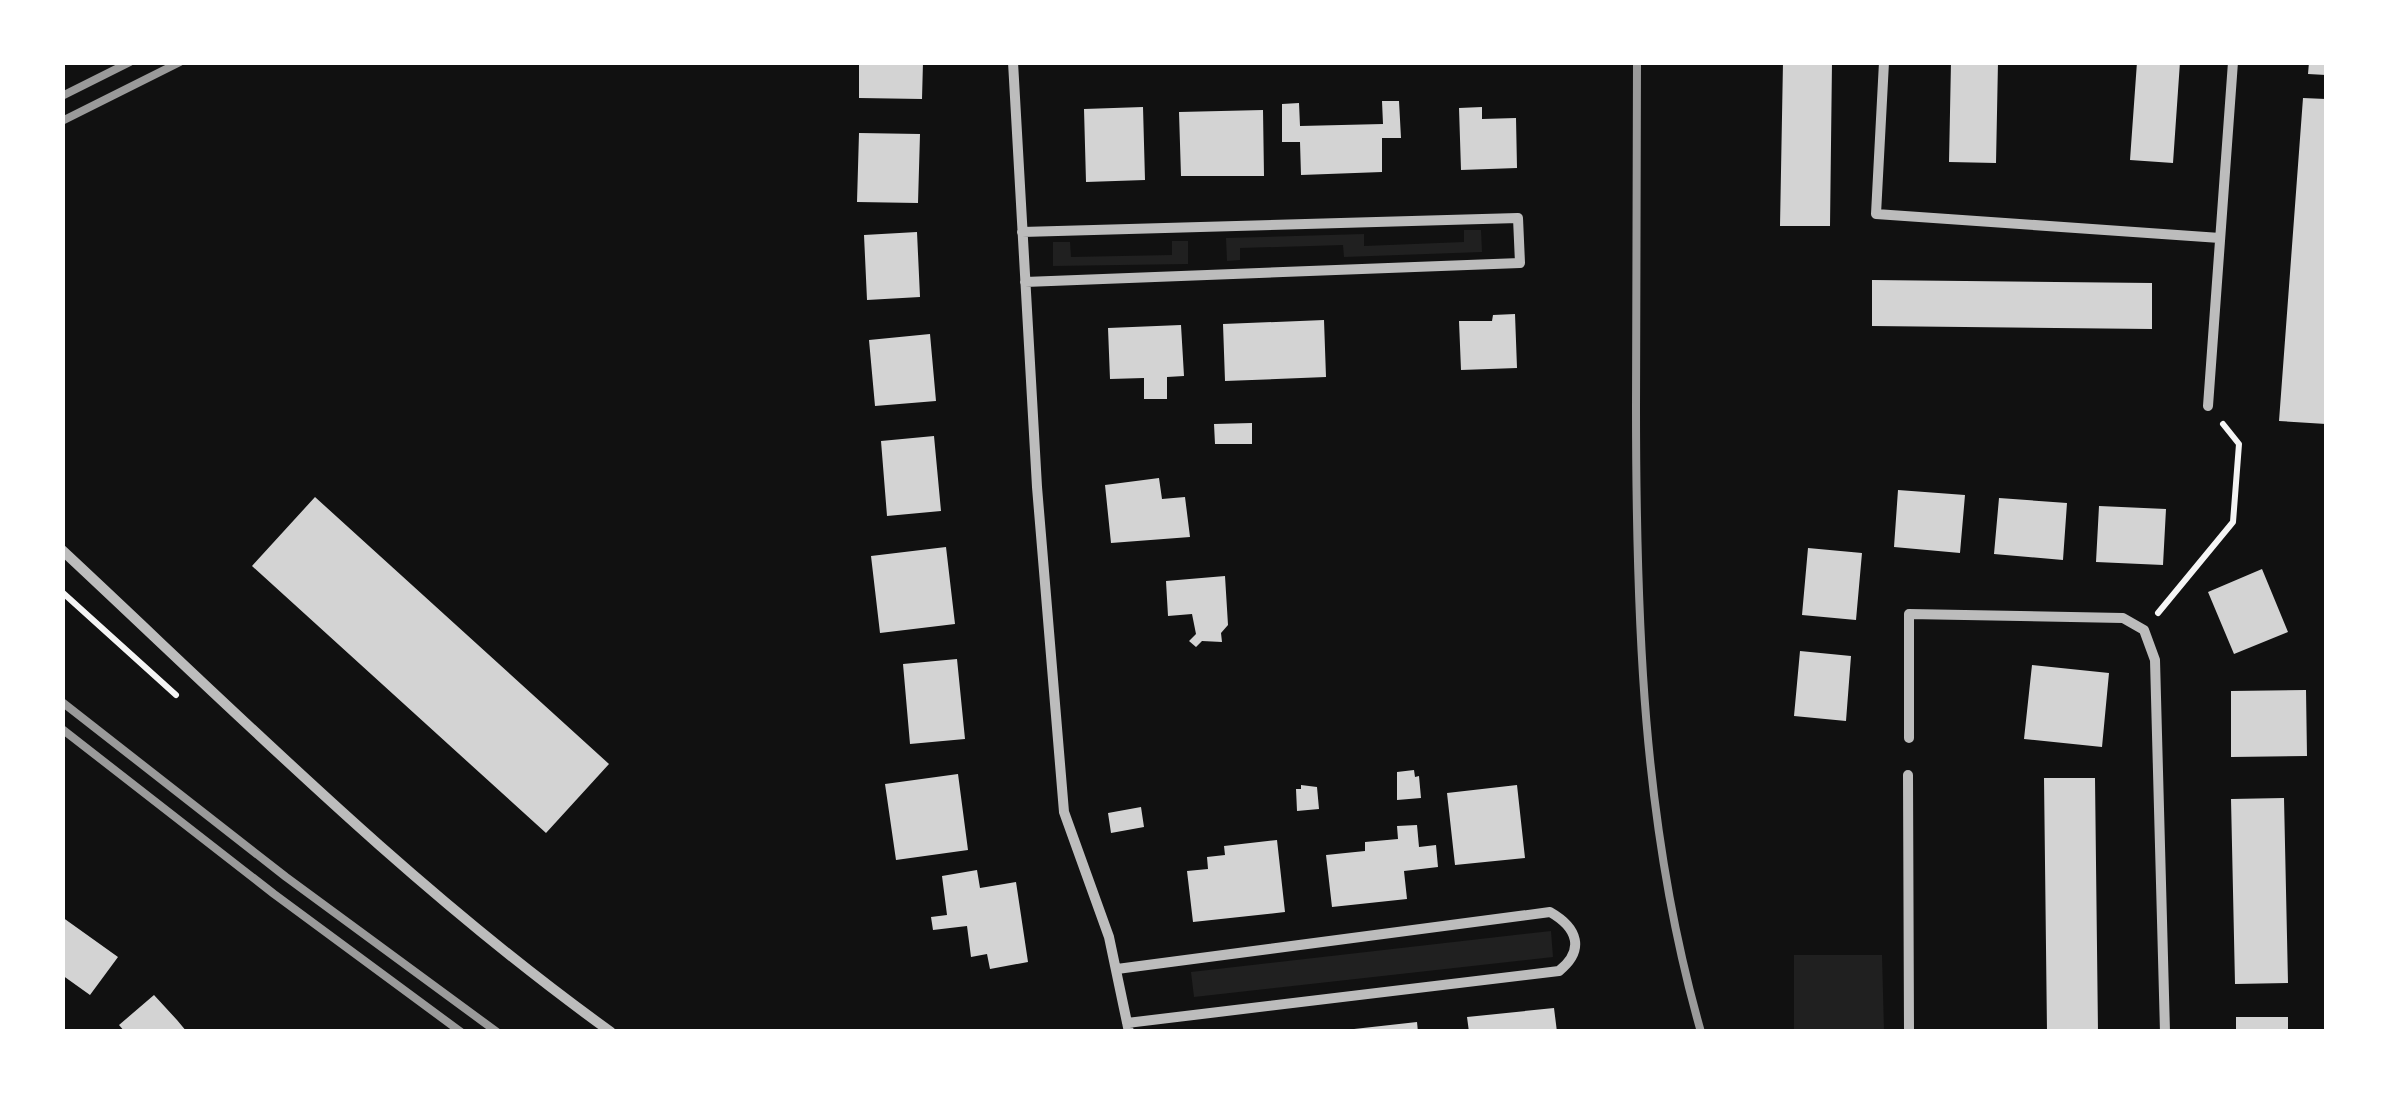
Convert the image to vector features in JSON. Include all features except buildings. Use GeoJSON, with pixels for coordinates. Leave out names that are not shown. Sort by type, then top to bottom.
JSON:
{"type":"FeatureCollection","features":[{"type":"Feature","properties":{"kind":"street"},"geometry":{"type":"LineString","coordinates":[[1013,62],[1036,487],[1064,812],[1109,936],[1128,1027],[1559,971],[1576,951],[1569,927],[1550,912],[1117,969]]}},
{"type":"Feature","properties":{"kind":"street"},"geometry":{"type":"LineString","coordinates":[[1884,62],[1876,214],[2220,238]]}},
{"type":"Feature","properties":{"kind":"street"},"geometry":{"type":"LineString","coordinates":[[2208,406],[2233,62]]}},
{"type":"Feature","properties":{"kind":"street"},"geometry":{"type":"LineString","coordinates":[[1022,232],[1518,218],[1520,263],[1025,282]]}},
{"type":"Feature","properties":{"kind":"street"},"geometry":{"type":"LineString","coordinates":[[62,550],[413,875],[484,937],[611,1032]]}},
{"type":"Feature","properties":{"kind":"street"},"geometry":{"type":"LineString","coordinates":[[1908,738],[1909,614],[2124,618],[2144,630],[2155,660],[2165,1032]]}},
{"type":"Feature","properties":{"kind":"street"},"geometry":{"type":"LineString","coordinates":[[1908,775],[1909,1032]]}},
{"type":"Feature","properties":{"kind":"path"},"geometry":{"type":"LineString","coordinates":[[2144,630],[2234,522],[2240,444],[2208,406]]}},
{"type":"Feature","properties":{"kind":"shaded area"},"geometry":{"type":"Polygon","coordinates":[[[1464,230],[1481,230],[1482,252],[1344,257],[1343,245],[1240,248],[1240,260],[1227,261],[1226,238],[1364,234],[1364,246],[1464,242],[1464,230]]]}},
{"type":"Feature","properties":{"kind":"shaded area"},"geometry":{"type":"Polygon","coordinates":[[[1172,241],[1188,241],[1188,264],[1053,266],[1053,242],[1070,242],[1071,257],[1172,255],[1172,241]]]}},
{"type":"Feature","properties":{"kind":"shaded area"},"geometry":{"type":"Polygon","coordinates":[[[1551,931],[1553,957],[1194,997],[1191,972],[1551,931]]]}},
{"type":"Feature","properties":{"kind":"shaded area"},"geometry":{"type":"Polygon","coordinates":[[[1794,955],[1882,955],[1884,1031],[1794,1031],[1794,955]]]}},
{"type":"Feature","properties":{"kind":"railway"},"geometry":{"type":"LineString","coordinates":[[62,96],[130,62]]}},
{"type":"Feature","properties":{"kind":"railway"},"geometry":{"type":"LineString","coordinates":[[62,121],[180,62]]}},
{"type":"Feature","properties":{"kind":"railway"},"geometry":{"type":"LineString","coordinates":[[1637,62],[1636,484],[1646,721],[1666,877],[1701,1032]]}},
{"type":"Feature","properties":{"kind":"railway"},"geometry":{"type":"LineString","coordinates":[[62,702],[286,877],[497,1032]]}},
{"type":"Feature","properties":{"kind":"railway"},"geometry":{"type":"LineString","coordinates":[[62,729],[274,894],[461,1032]]}}]}
